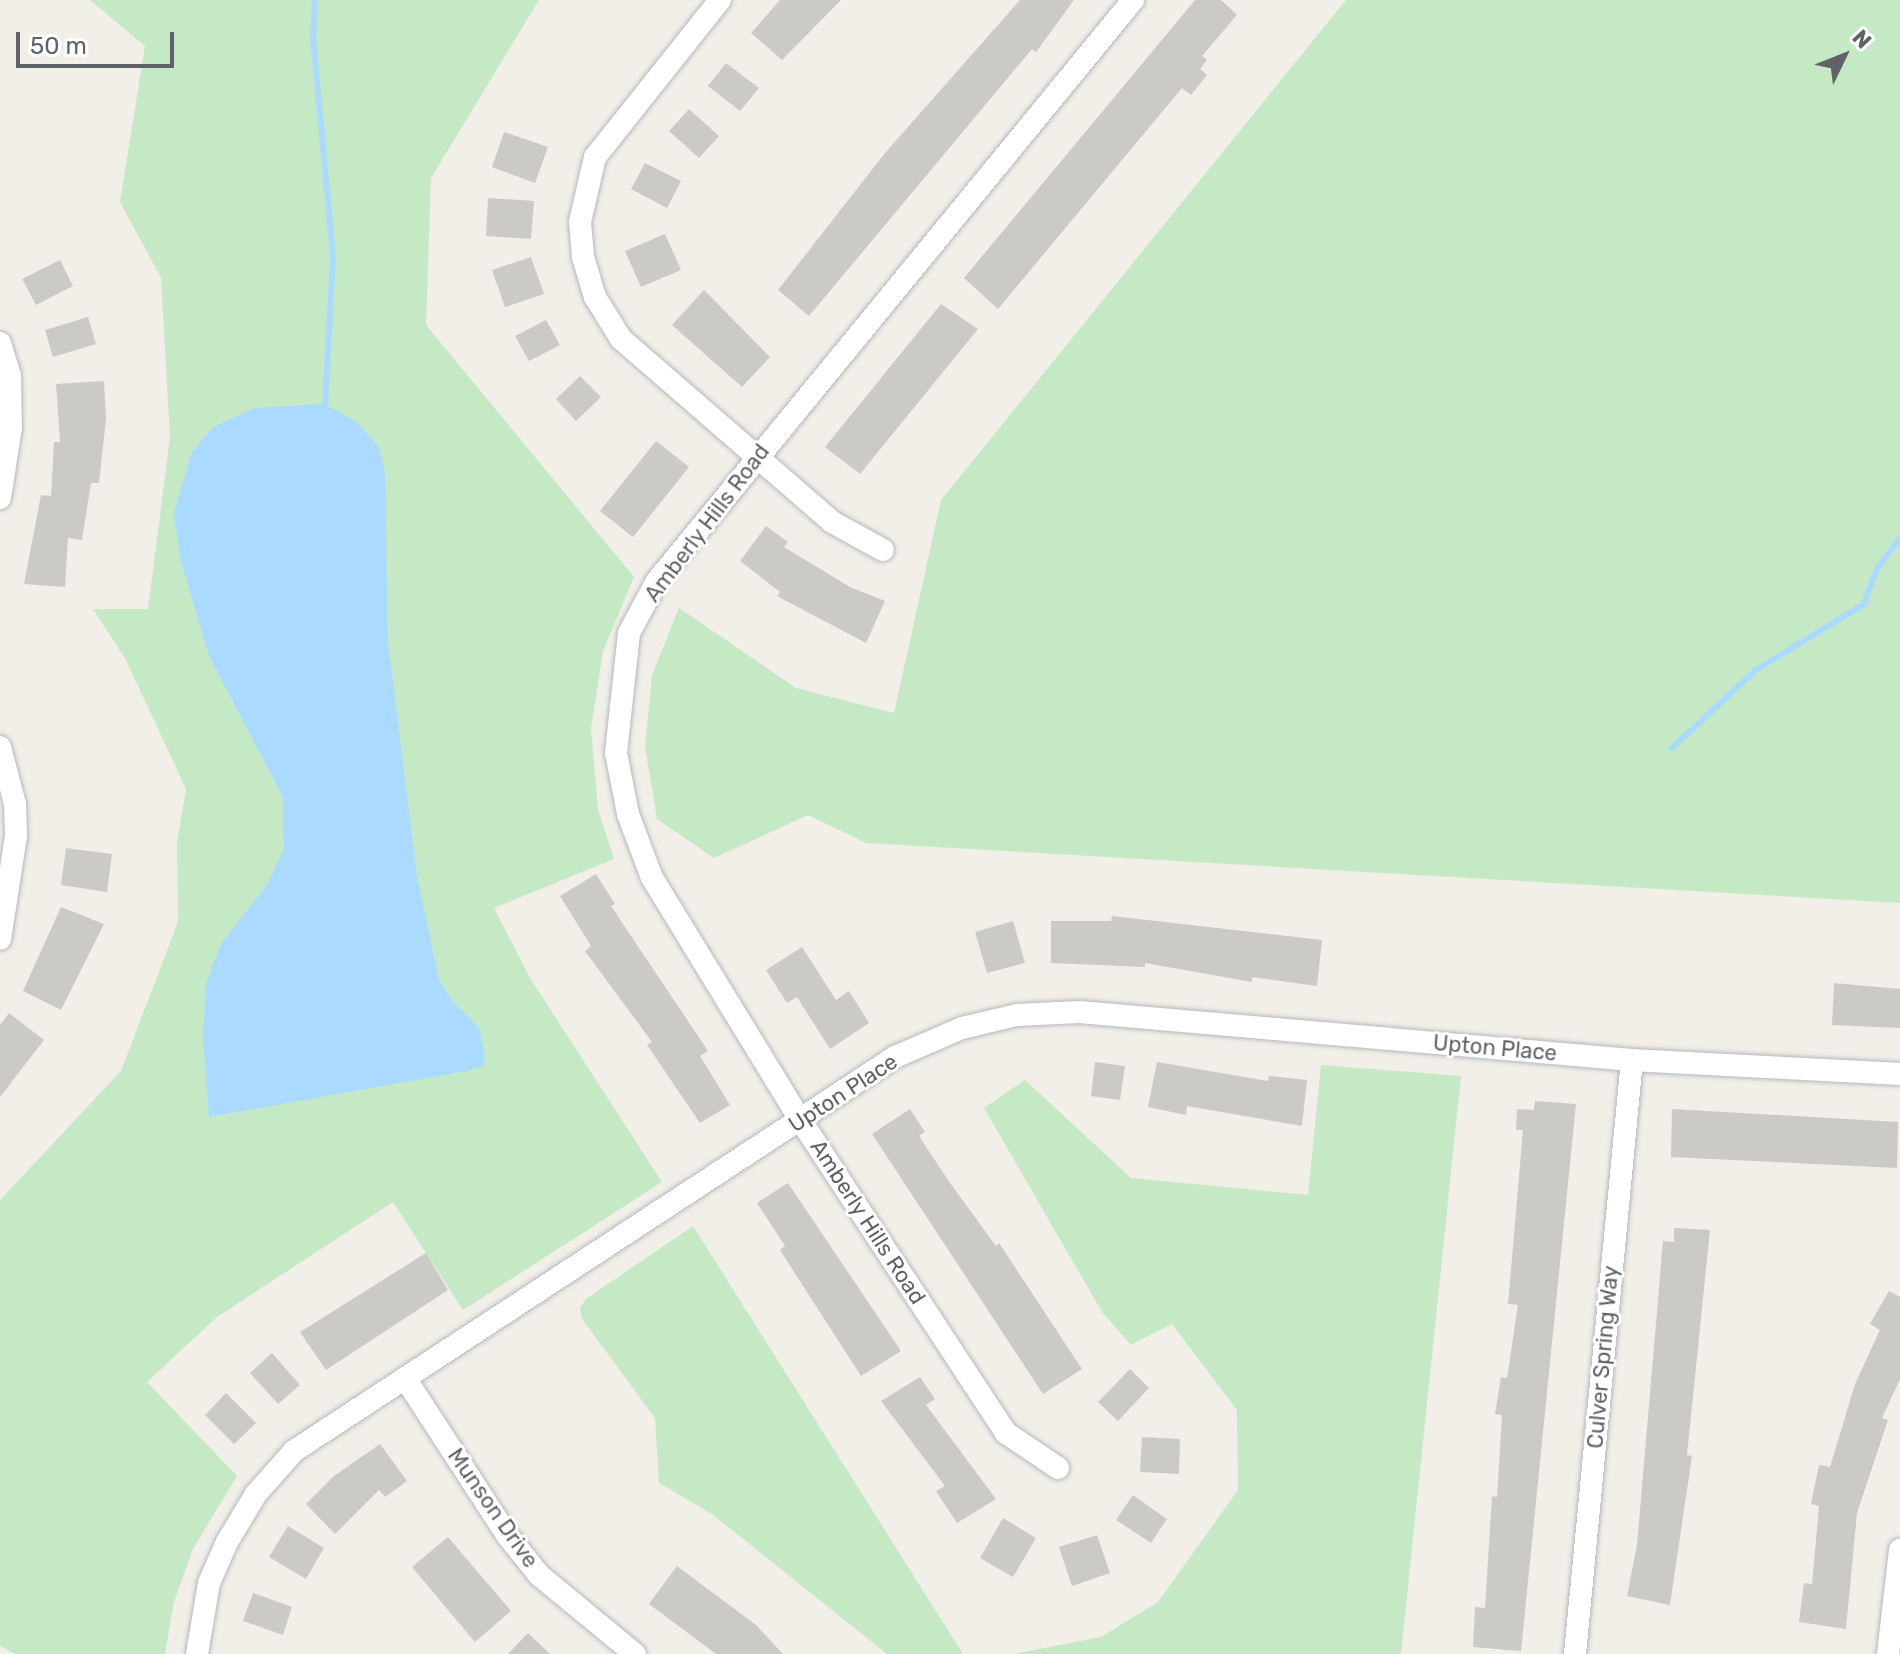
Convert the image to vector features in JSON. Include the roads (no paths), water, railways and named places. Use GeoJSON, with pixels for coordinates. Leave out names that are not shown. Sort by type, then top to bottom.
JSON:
{"type":"FeatureCollection","features":[{"type":"Feature","properties":{"kind":"street"},"geometry":{"type":"LineString","coordinates":[[720,0],[595,157],[581,234],[595,297],[621,339],[755,457],[832,522],[883,550]]}},
{"type":"Feature","properties":{"kind":"street","name":"Amberly Hills Road"},"geometry":{"type":"LineString","coordinates":[[1058,1468],[1006,1433],[801,1121],[652,878],[628,814],[616,753],[629,633],[657,581],[755,457],[1133,0]]}},
{"type":"Feature","properties":{"kind":"street"},"geometry":{"type":"LineString","coordinates":[[0,343],[10,376],[11,427],[0,498]]}},
{"type":"Feature","properties":{"kind":"street"},"geometry":{"type":"LineString","coordinates":[[0,747],[15,804],[16,836],[0,939]]}},
{"type":"Feature","properties":{"kind":"street","name":"Upton Place"},"geometry":{"type":"LineString","coordinates":[[197,1654],[209,1583],[256,1494],[294,1451],[895,1057],[962,1028],[1017,1015],[1079,1012],[1632,1060],[1900,1074]]}},
{"type":"Feature","properties":{"kind":"street","name":"Culver Spring Way"},"geometry":{"type":"LineString","coordinates":[[1575,1654],[1632,1060]]}},
{"type":"Feature","properties":{"kind":"street","name":"Munson Drive"},"geometry":{"type":"LineString","coordinates":[[405,1378],[507,1535],[539,1575],[635,1654]]}},
{"type":"Feature","properties":{"kind":"street"},"geometry":{"type":"LineString","coordinates":[[1888,1654],[1900,1550]]}},
{"type":"Feature","properties":{"kind":"water"},"geometry":{"type":"Polygon","coordinates":[[[325,404],[358,423],[378,446],[385,471],[388,641],[417,876],[439,979],[452,1001],[479,1028],[485,1056],[483,1066],[467,1071],[209,1117],[203,1037],[206,984],[221,944],[267,885],[284,849],[283,797],[209,656],[180,558],[174,513],[192,452],[213,427],[255,408],[325,404]]]}},
{"type":"Feature","properties":{"kind":"waterway"},"geometry":{"type":"LineString","coordinates":[[315,0],[313,37],[333,258],[325,404]]}},
{"type":"Feature","properties":{"kind":"waterway"},"geometry":{"type":"LineString","coordinates":[[1672,748],[1756,670],[1864,604],[1877,569],[1900,539]]}}]}
